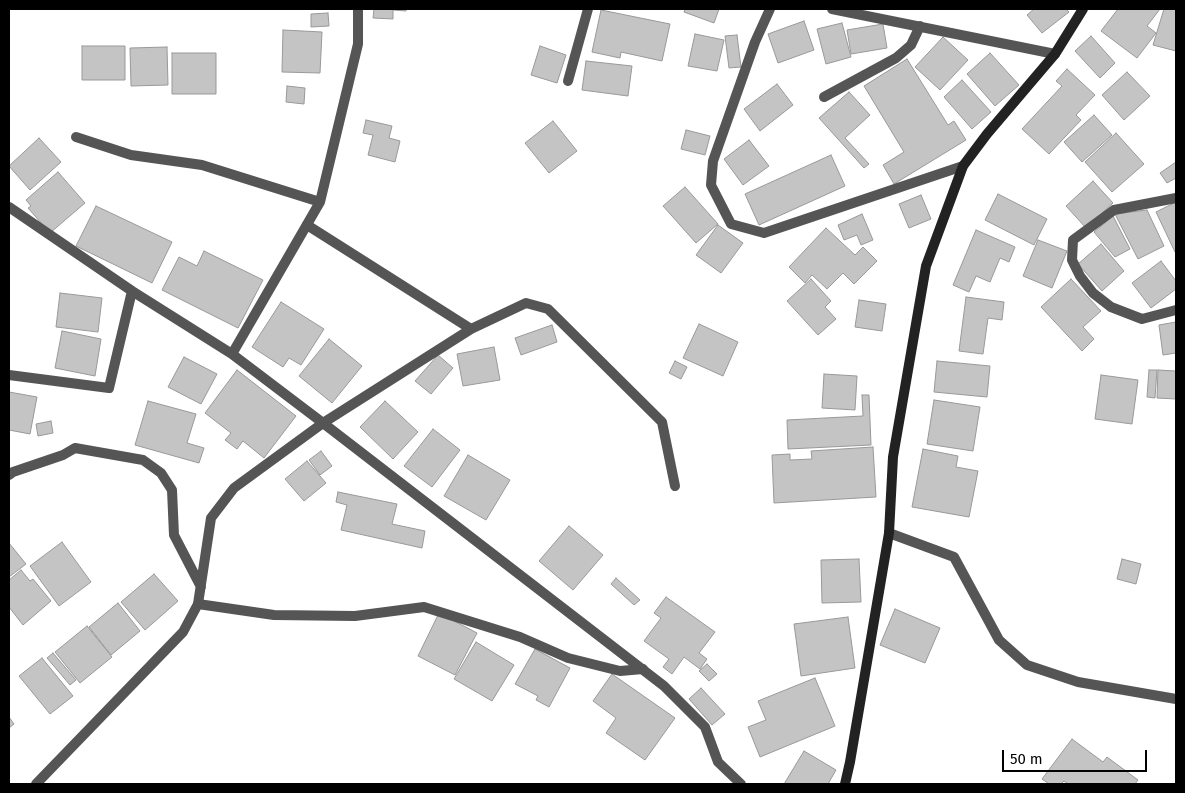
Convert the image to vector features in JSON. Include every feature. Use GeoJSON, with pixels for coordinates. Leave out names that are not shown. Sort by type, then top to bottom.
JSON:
{"type":"FeatureCollection","features":[{"type":"Feature","properties":{"kind":"main road"},"geometry":{"type":"LineString","coordinates":[[845,784],[889,534],[893,457],[926,266],[963,166],[987,134],[1055,54],[1083,9]]}},
{"type":"Feature","properties":{"kind":"street"},"geometry":{"type":"LineString","coordinates":[[232,354],[320,202],[358,44],[358,9]]}},
{"type":"Feature","properties":{"kind":"street"},"geometry":{"type":"LineString","coordinates":[[568,81],[588,9]]}},
{"type":"Feature","properties":{"kind":"street"},"geometry":{"type":"LineString","coordinates":[[770,9],[755,42],[713,161],[711,184],[731,224],[764,233],[963,166]]}},
{"type":"Feature","properties":{"kind":"street"},"geometry":{"type":"LineString","coordinates":[[832,9],[1055,54]]}},
{"type":"Feature","properties":{"kind":"street"},"geometry":{"type":"LineString","coordinates":[[824,97],[896,58],[911,45],[920,26]]}},
{"type":"Feature","properties":{"kind":"street"},"geometry":{"type":"LineString","coordinates":[[76,137],[131,155],[202,165],[320,202]]}},
{"type":"Feature","properties":{"kind":"street"},"geometry":{"type":"LineString","coordinates":[[1176,198],[1114,210],[1073,240],[1072,260],[1080,276],[1093,293],[1111,307],[1142,319],[1176,310]]}},
{"type":"Feature","properties":{"kind":"street"},"geometry":{"type":"LineString","coordinates":[[9,207],[132,291],[232,354],[664,686],[705,727],[718,762],[741,784]]}},
{"type":"Feature","properties":{"kind":"street"},"geometry":{"type":"LineString","coordinates":[[306,225],[471,329]]}},
{"type":"Feature","properties":{"kind":"street"},"geometry":{"type":"LineString","coordinates":[[9,375],[109,388],[132,291]]}},
{"type":"Feature","properties":{"kind":"street"},"geometry":{"type":"LineString","coordinates":[[36,784],[183,632],[198,604],[211,518],[234,488],[323,423],[471,329],[526,303],[548,309],[662,422],[675,486]]}},
{"type":"Feature","properties":{"kind":"street"},"geometry":{"type":"LineString","coordinates":[[9,475],[75,448],[143,460],[161,473],[172,490],[174,535],[201,587]]}},
{"type":"Feature","properties":{"kind":"street"},"geometry":{"type":"LineString","coordinates":[[889,534],[954,557],[1000,640],[1028,665],[1078,682],[1176,699]]}},
{"type":"Feature","properties":{"kind":"street"},"geometry":{"type":"LineString","coordinates":[[198,604],[274,615],[355,616],[424,607],[520,637],[568,658],[620,671],[643,670]]}},
{"type":"Feature","properties":{"kind":"building"},"geometry":{"type":"Polygon","coordinates":[[[374,9],[406,9],[406,11],[393,10],[393,19],[373,18],[374,9]]]}},
{"type":"Feature","properties":{"kind":"building"},"geometry":{"type":"Polygon","coordinates":[[[685,9],[719,9],[714,23],[684,12],[685,9]]]}},
{"type":"Feature","properties":{"kind":"building"},"geometry":{"type":"Polygon","coordinates":[[[1034,9],[1066,9],[1069,12],[1042,33],[1027,15],[1034,9]]]}},
{"type":"Feature","properties":{"kind":"building"},"geometry":{"type":"Polygon","coordinates":[[[1118,9],[1160,9],[1147,26],[1156,33],[1137,58],[1101,31],[1118,9]]]}},
{"type":"Feature","properties":{"kind":"building"},"geometry":{"type":"Polygon","coordinates":[[[1164,9],[1176,9],[1176,51],[1153,45],[1164,9]]]}},
{"type":"Feature","properties":{"kind":"building"},"geometry":{"type":"Polygon","coordinates":[[[601,10],[670,24],[662,61],[621,52],[620,58],[592,52],[601,10]]]}},
{"type":"Feature","properties":{"kind":"building"},"geometry":{"type":"Polygon","coordinates":[[[328,13],[329,26],[311,27],[311,14],[328,13]]]}},
{"type":"Feature","properties":{"kind":"building"},"geometry":{"type":"Polygon","coordinates":[[[804,21],[814,50],[778,63],[768,34],[804,21]]]}},
{"type":"Feature","properties":{"kind":"building"},"geometry":{"type":"Polygon","coordinates":[[[842,23],[851,57],[826,64],[817,29],[842,23]]]}},
{"type":"Feature","properties":{"kind":"building"},"geometry":{"type":"Polygon","coordinates":[[[883,24],[887,48],[851,54],[847,30],[883,24]]]}},
{"type":"Feature","properties":{"kind":"building"},"geometry":{"type":"Polygon","coordinates":[[[283,30],[322,32],[320,73],[282,72],[283,30]]]}},
{"type":"Feature","properties":{"kind":"building"},"geometry":{"type":"Polygon","coordinates":[[[695,34],[724,40],[717,71],[688,66],[695,34]]]}},
{"type":"Feature","properties":{"kind":"building"},"geometry":{"type":"Polygon","coordinates":[[[737,35],[741,67],[729,68],[725,36],[737,35]]]}},
{"type":"Feature","properties":{"kind":"building"},"geometry":{"type":"Polygon","coordinates":[[[1091,36],[1115,63],[1100,78],[1075,51],[1091,36]]]}},
{"type":"Feature","properties":{"kind":"building"},"geometry":{"type":"Polygon","coordinates":[[[943,37],[968,60],[940,90],[915,67],[943,37]]]}},
{"type":"Feature","properties":{"kind":"building"},"geometry":{"type":"Polygon","coordinates":[[[82,46],[125,46],[125,80],[82,80],[82,46]]]}},
{"type":"Feature","properties":{"kind":"building"},"geometry":{"type":"Polygon","coordinates":[[[540,46],[566,55],[557,83],[531,75],[540,46]]]}},
{"type":"Feature","properties":{"kind":"building"},"geometry":{"type":"Polygon","coordinates":[[[167,47],[168,85],[131,86],[130,48],[167,47]]]}},
{"type":"Feature","properties":{"kind":"building"},"geometry":{"type":"Polygon","coordinates":[[[172,53],[216,53],[216,94],[172,94],[172,53]]]}},
{"type":"Feature","properties":{"kind":"building"},"geometry":{"type":"Polygon","coordinates":[[[990,53],[1019,85],[995,106],[967,74],[990,53]]]}},
{"type":"Feature","properties":{"kind":"building"},"geometry":{"type":"Polygon","coordinates":[[[907,59],[948,125],[954,121],[966,140],[894,184],[883,165],[904,152],[864,86],[907,59]]]}},
{"type":"Feature","properties":{"kind":"building"},"geometry":{"type":"Polygon","coordinates":[[[586,61],[632,66],[628,96],[582,90],[586,61]]]}},
{"type":"Feature","properties":{"kind":"building"},"geometry":{"type":"Polygon","coordinates":[[[1067,69],[1095,95],[1076,115],[1081,120],[1049,154],[1022,129],[1062,86],[1056,81],[1067,69]]]}},
{"type":"Feature","properties":{"kind":"building"},"geometry":{"type":"Polygon","coordinates":[[[1127,72],[1150,96],[1124,120],[1102,95],[1127,72]]]}},
{"type":"Feature","properties":{"kind":"building"},"geometry":{"type":"Polygon","coordinates":[[[962,80],[991,112],[972,129],[944,97],[962,80]]]}},
{"type":"Feature","properties":{"kind":"building"},"geometry":{"type":"Polygon","coordinates":[[[777,84],[793,105],[760,131],[744,109],[777,84]]]}},
{"type":"Feature","properties":{"kind":"building"},"geometry":{"type":"Polygon","coordinates":[[[287,86],[305,88],[304,104],[286,102],[287,86]]]}},
{"type":"Feature","properties":{"kind":"building"},"geometry":{"type":"Polygon","coordinates":[[[849,92],[870,115],[845,138],[869,164],[864,168],[819,118],[849,92]]]}},
{"type":"Feature","properties":{"kind":"building"},"geometry":{"type":"Polygon","coordinates":[[[1094,115],[1112,135],[1082,162],[1064,142],[1094,115]]]}},
{"type":"Feature","properties":{"kind":"building"},"geometry":{"type":"Polygon","coordinates":[[[366,120],[392,126],[389,138],[400,141],[395,162],[368,155],[373,135],[363,133],[366,120]]]}},
{"type":"Feature","properties":{"kind":"building"},"geometry":{"type":"Polygon","coordinates":[[[553,121],[577,151],[549,173],[525,143],[553,121]]]}},
{"type":"Feature","properties":{"kind":"building"},"geometry":{"type":"Polygon","coordinates":[[[686,130],[710,136],[705,155],[681,149],[686,130]]]}},
{"type":"Feature","properties":{"kind":"building"},"geometry":{"type":"Polygon","coordinates":[[[1116,133],[1144,164],[1112,192],[1085,162],[1116,133]]]}},
{"type":"Feature","properties":{"kind":"building"},"geometry":{"type":"Polygon","coordinates":[[[39,138],[61,162],[30,190],[9,166],[39,138]]]}},
{"type":"Feature","properties":{"kind":"building"},"geometry":{"type":"Polygon","coordinates":[[[749,140],[769,166],[743,185],[724,159],[749,140]]]}},
{"type":"Feature","properties":{"kind":"building"},"geometry":{"type":"Polygon","coordinates":[[[831,155],[845,186],[759,225],[745,194],[831,155]]]}},
{"type":"Feature","properties":{"kind":"building"},"geometry":{"type":"Polygon","coordinates":[[[1176,162],[1176,178],[1167,183],[1160,173],[1176,162]]]}},
{"type":"Feature","properties":{"kind":"building"},"geometry":{"type":"Polygon","coordinates":[[[58,172],[85,203],[50,233],[28,208],[31,206],[26,200],[58,172]]]}},
{"type":"Feature","properties":{"kind":"building"},"geometry":{"type":"Polygon","coordinates":[[[1093,181],[1113,203],[1086,228],[1066,206],[1093,181]]]}},
{"type":"Feature","properties":{"kind":"building"},"geometry":{"type":"Polygon","coordinates":[[[685,187],[718,224],[696,243],[663,206],[685,187]]]}},
{"type":"Feature","properties":{"kind":"building"},"geometry":{"type":"Polygon","coordinates":[[[998,194],[1047,219],[1034,245],[985,220],[998,194]]]}},
{"type":"Feature","properties":{"kind":"building"},"geometry":{"type":"Polygon","coordinates":[[[921,195],[931,219],[909,228],[899,204],[921,195]]]}},
{"type":"Feature","properties":{"kind":"building"},"geometry":{"type":"Polygon","coordinates":[[[1176,202],[1176,252],[1175,252],[1156,212],[1176,202]]]}},
{"type":"Feature","properties":{"kind":"building"},"geometry":{"type":"Polygon","coordinates":[[[96,206],[172,242],[152,283],[76,246],[96,206]]]}},
{"type":"Feature","properties":{"kind":"building"},"geometry":{"type":"Polygon","coordinates":[[[1147,210],[1164,246],[1138,259],[1115,214],[1147,210]]]}},
{"type":"Feature","properties":{"kind":"building"},"geometry":{"type":"Polygon","coordinates":[[[862,214],[873,240],[861,245],[857,235],[844,240],[838,225],[862,214]]]}},
{"type":"Feature","properties":{"kind":"building"},"geometry":{"type":"Polygon","coordinates":[[[1113,216],[1130,249],[1115,257],[1094,232],[1113,216]]]}},
{"type":"Feature","properties":{"kind":"building"},"geometry":{"type":"Polygon","coordinates":[[[718,225],[743,243],[721,273],[696,255],[718,225]]]}},
{"type":"Feature","properties":{"kind":"building"},"geometry":{"type":"Polygon","coordinates":[[[826,228],[855,255],[863,247],[877,261],[854,284],[843,273],[827,289],[812,275],[805,283],[789,267],[826,228]]]}},
{"type":"Feature","properties":{"kind":"building"},"geometry":{"type":"Polygon","coordinates":[[[976,230],[1015,247],[1009,262],[1000,258],[990,282],[976,276],[969,292],[953,285],[976,230]]]}},
{"type":"Feature","properties":{"kind":"building"},"geometry":{"type":"Polygon","coordinates":[[[1038,240],[1067,251],[1052,288],[1023,276],[1038,240]]]}},
{"type":"Feature","properties":{"kind":"building"},"geometry":{"type":"Polygon","coordinates":[[[1101,244],[1124,271],[1102,291],[1078,264],[1101,244]]]}},
{"type":"Feature","properties":{"kind":"building"},"geometry":{"type":"Polygon","coordinates":[[[204,251],[263,280],[238,328],[162,290],[179,257],[197,266],[204,251]]]}},
{"type":"Feature","properties":{"kind":"building"},"geometry":{"type":"Polygon","coordinates":[[[1161,261],[1176,281],[1176,289],[1151,308],[1132,283],[1161,261]]]}},
{"type":"Feature","properties":{"kind":"building"},"geometry":{"type":"Polygon","coordinates":[[[811,279],[831,301],[825,307],[836,319],[818,335],[787,301],[811,279]]]}},
{"type":"Feature","properties":{"kind":"building"},"geometry":{"type":"Polygon","coordinates":[[[1071,279],[1101,311],[1083,327],[1094,339],[1082,351],[1041,307],[1071,279]]]}},
{"type":"Feature","properties":{"kind":"building"},"geometry":{"type":"Polygon","coordinates":[[[60,293],[102,298],[98,332],[56,327],[60,293]]]}},
{"type":"Feature","properties":{"kind":"building"},"geometry":{"type":"Polygon","coordinates":[[[966,297],[1004,302],[1002,320],[988,318],[983,354],[959,351],[966,297]]]}},
{"type":"Feature","properties":{"kind":"building"},"geometry":{"type":"Polygon","coordinates":[[[859,300],[886,304],[882,331],[855,327],[859,300]]]}},
{"type":"Feature","properties":{"kind":"building"},"geometry":{"type":"Polygon","coordinates":[[[281,302],[324,329],[301,365],[289,358],[283,367],[252,347],[281,302]]]}},
{"type":"Feature","properties":{"kind":"building"},"geometry":{"type":"Polygon","coordinates":[[[1176,322],[1176,353],[1163,355],[1159,325],[1176,322]]]}},
{"type":"Feature","properties":{"kind":"building"},"geometry":{"type":"Polygon","coordinates":[[[699,324],[738,342],[723,376],[683,358],[699,324]]]}},
{"type":"Feature","properties":{"kind":"building"},"geometry":{"type":"Polygon","coordinates":[[[552,325],[557,342],[521,355],[515,338],[552,325]]]}},
{"type":"Feature","properties":{"kind":"building"},"geometry":{"type":"Polygon","coordinates":[[[62,331],[101,339],[95,376],[55,368],[62,331]]]}},
{"type":"Feature","properties":{"kind":"building"},"geometry":{"type":"Polygon","coordinates":[[[329,339],[362,366],[332,403],[299,376],[329,339]]]}},
{"type":"Feature","properties":{"kind":"building"},"geometry":{"type":"Polygon","coordinates":[[[494,347],[500,380],[463,386],[457,354],[494,347]]]}},
{"type":"Feature","properties":{"kind":"building"},"geometry":{"type":"Polygon","coordinates":[[[438,355],[453,368],[431,394],[415,381],[438,355]]]}},
{"type":"Feature","properties":{"kind":"building"},"geometry":{"type":"Polygon","coordinates":[[[184,357],[217,374],[201,404],[168,387],[184,357]]]}},
{"type":"Feature","properties":{"kind":"building"},"geometry":{"type":"Polygon","coordinates":[[[675,361],[687,367],[681,379],[669,373],[675,361]]]}},
{"type":"Feature","properties":{"kind":"building"},"geometry":{"type":"Polygon","coordinates":[[[937,361],[990,366],[987,397],[934,392],[937,361]]]}},
{"type":"Feature","properties":{"kind":"building"},"geometry":{"type":"Polygon","coordinates":[[[237,370],[296,416],[264,458],[243,441],[237,449],[225,440],[231,433],[205,413],[237,370]]]}},
{"type":"Feature","properties":{"kind":"building"},"geometry":{"type":"Polygon","coordinates":[[[1149,370],[1157,370],[1155,398],[1147,397],[1149,370]]]}},
{"type":"Feature","properties":{"kind":"building"},"geometry":{"type":"Polygon","coordinates":[[[1158,370],[1176,371],[1176,399],[1157,398],[1158,370]]]}},
{"type":"Feature","properties":{"kind":"building"},"geometry":{"type":"Polygon","coordinates":[[[824,374],[857,376],[855,410],[822,408],[824,374]]]}},
{"type":"Feature","properties":{"kind":"building"},"geometry":{"type":"Polygon","coordinates":[[[1101,375],[1138,380],[1132,424],[1095,419],[1101,375]]]}},
{"type":"Feature","properties":{"kind":"building"},"geometry":{"type":"Polygon","coordinates":[[[9,392],[37,397],[30,434],[9,430],[9,392]]]}},
{"type":"Feature","properties":{"kind":"building"},"geometry":{"type":"Polygon","coordinates":[[[862,395],[869,395],[871,445],[788,449],[787,420],[863,416],[862,395]]]}},
{"type":"Feature","properties":{"kind":"building"},"geometry":{"type":"Polygon","coordinates":[[[934,400],[980,407],[973,451],[927,444],[934,400]]]}},
{"type":"Feature","properties":{"kind":"building"},"geometry":{"type":"Polygon","coordinates":[[[148,401],[196,414],[187,443],[204,448],[199,463],[135,445],[148,401]]]}},
{"type":"Feature","properties":{"kind":"building"},"geometry":{"type":"Polygon","coordinates":[[[385,401],[418,432],[393,459],[360,427],[385,401]]]}},
{"type":"Feature","properties":{"kind":"building"},"geometry":{"type":"Polygon","coordinates":[[[51,421],[53,433],[38,436],[36,424],[51,421]]]}},
{"type":"Feature","properties":{"kind":"building"},"geometry":{"type":"Polygon","coordinates":[[[433,429],[460,450],[432,487],[404,466],[433,429]]]}},
{"type":"Feature","properties":{"kind":"building"},"geometry":{"type":"Polygon","coordinates":[[[873,447],[876,497],[774,503],[772,455],[790,454],[790,460],[812,459],[811,451],[873,447]]]}},
{"type":"Feature","properties":{"kind":"building"},"geometry":{"type":"Polygon","coordinates":[[[923,449],[958,456],[956,467],[978,471],[969,517],[912,507],[923,449]]]}},
{"type":"Feature","properties":{"kind":"building"},"geometry":{"type":"Polygon","coordinates":[[[321,451],[332,466],[320,475],[309,460],[321,451]]]}},
{"type":"Feature","properties":{"kind":"building"},"geometry":{"type":"Polygon","coordinates":[[[468,455],[510,480],[486,520],[444,496],[468,455]]]}},
{"type":"Feature","properties":{"kind":"building"},"geometry":{"type":"Polygon","coordinates":[[[307,461],[326,483],[304,501],[285,479],[307,461]]]}},
{"type":"Feature","properties":{"kind":"building"},"geometry":{"type":"Polygon","coordinates":[[[338,492],[397,504],[392,524],[425,531],[422,548],[341,530],[347,505],[336,502],[338,492]]]}},
{"type":"Feature","properties":{"kind":"building"},"geometry":{"type":"Polygon","coordinates":[[[569,526],[603,555],[573,590],[539,561],[569,526]]]}},
{"type":"Feature","properties":{"kind":"building"},"geometry":{"type":"Polygon","coordinates":[[[62,542],[91,582],[59,606],[30,566],[62,542]]]}},
{"type":"Feature","properties":{"kind":"building"},"geometry":{"type":"Polygon","coordinates":[[[9,543],[26,564],[9,577],[9,543]]]}},
{"type":"Feature","properties":{"kind":"building"},"geometry":{"type":"Polygon","coordinates":[[[859,559],[861,602],[822,603],[821,560],[859,559]]]}},
{"type":"Feature","properties":{"kind":"building"},"geometry":{"type":"Polygon","coordinates":[[[1122,559],[1141,564],[1136,584],[1117,579],[1122,559]]]}},
{"type":"Feature","properties":{"kind":"building"},"geometry":{"type":"Polygon","coordinates":[[[21,570],[30,581],[33,579],[51,601],[23,625],[9,607],[9,580],[21,570]]]}},
{"type":"Feature","properties":{"kind":"building"},"geometry":{"type":"Polygon","coordinates":[[[154,574],[178,601],[145,630],[121,602],[154,574]]]}},
{"type":"Feature","properties":{"kind":"building"},"geometry":{"type":"Polygon","coordinates":[[[616,578],[640,600],[634,605],[611,584],[616,578]]]}},
{"type":"Feature","properties":{"kind":"building"},"geometry":{"type":"Polygon","coordinates":[[[666,597],[715,632],[699,653],[707,659],[700,669],[684,657],[672,674],[663,667],[669,659],[644,641],[661,618],[654,613],[666,597]]]}},
{"type":"Feature","properties":{"kind":"building"},"geometry":{"type":"Polygon","coordinates":[[[118,603],[140,631],[111,655],[89,627],[118,603]]]}},
{"type":"Feature","properties":{"kind":"building"},"geometry":{"type":"Polygon","coordinates":[[[895,609],[940,628],[925,663],[880,645],[895,609]]]}},
{"type":"Feature","properties":{"kind":"building"},"geometry":{"type":"Polygon","coordinates":[[[439,613],[477,633],[455,675],[418,656],[439,613]]]}},
{"type":"Feature","properties":{"kind":"building"},"geometry":{"type":"Polygon","coordinates":[[[848,617],[855,668],[801,676],[794,624],[848,617]]]}},
{"type":"Feature","properties":{"kind":"building"},"geometry":{"type":"Polygon","coordinates":[[[87,626],[112,657],[80,683],[55,652],[87,626]]]}},
{"type":"Feature","properties":{"kind":"building"},"geometry":{"type":"Polygon","coordinates":[[[476,642],[514,665],[492,701],[454,679],[476,642]]]}},
{"type":"Feature","properties":{"kind":"building"},"geometry":{"type":"Polygon","coordinates":[[[535,649],[570,668],[549,707],[536,700],[538,696],[515,684],[535,649]]]}},
{"type":"Feature","properties":{"kind":"building"},"geometry":{"type":"Polygon","coordinates":[[[53,653],[76,680],[70,685],[47,658],[53,653]]]}},
{"type":"Feature","properties":{"kind":"building"},"geometry":{"type":"Polygon","coordinates":[[[42,658],[73,696],[50,714],[19,676],[42,658]]]}},
{"type":"Feature","properties":{"kind":"building"},"geometry":{"type":"Polygon","coordinates":[[[707,664],[717,674],[709,681],[699,671],[707,664]]]}},
{"type":"Feature","properties":{"kind":"building"},"geometry":{"type":"Polygon","coordinates":[[[612,674],[675,718],[645,760],[606,733],[616,718],[593,701],[612,674]]]}},
{"type":"Feature","properties":{"kind":"building"},"geometry":{"type":"Polygon","coordinates":[[[815,678],[835,726],[760,757],[748,727],[766,720],[758,701],[815,678]]]}},
{"type":"Feature","properties":{"kind":"building"},"geometry":{"type":"Polygon","coordinates":[[[701,688],[725,714],[712,725],[689,699],[701,688]]]}},
{"type":"Feature","properties":{"kind":"building"},"geometry":{"type":"Polygon","coordinates":[[[9,717],[14,724],[9,728],[9,717]]]}},
{"type":"Feature","properties":{"kind":"building"},"geometry":{"type":"Polygon","coordinates":[[[1072,739],[1103,762],[1107,757],[1138,780],[1135,784],[1068,784],[1064,781],[1061,784],[1049,784],[1042,779],[1072,739]]]}},
{"type":"Feature","properties":{"kind":"building"},"geometry":{"type":"Polygon","coordinates":[[[804,751],[836,770],[828,784],[784,784],[804,751]]]}}]}
